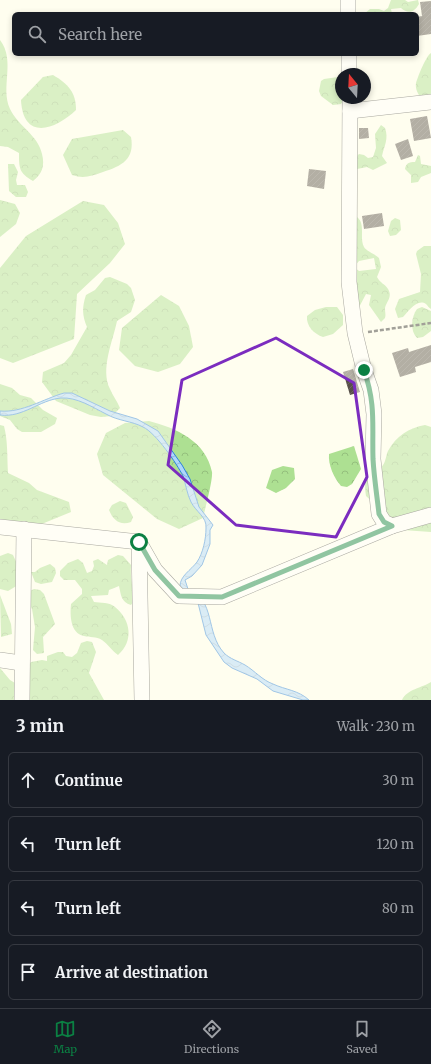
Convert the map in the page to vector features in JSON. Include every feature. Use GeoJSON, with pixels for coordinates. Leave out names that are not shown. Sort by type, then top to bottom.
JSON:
{"type":"FeatureCollection","features":[{"type":"Feature","properties":{"kind":"street"},"geometry":{"type":"LineString","coordinates":[[348,0],[348,12]]}},
{"type":"Feature","properties":{"kind":"street"},"geometry":{"type":"LineString","coordinates":[[349,56],[350,68]]}},
{"type":"Feature","properties":{"kind":"street"},"geometry":{"type":"LineString","coordinates":[[371,103],[431,102]]}},
{"type":"Feature","properties":{"kind":"street"},"geometry":{"type":"LineString","coordinates":[[350,104],[349,282],[355,333],[371,390],[374,414],[373,459],[379,514],[384,522],[392,526]]}},
{"type":"Feature","properties":{"kind":"street"},"geometry":{"type":"LineString","coordinates":[[139,542],[155,570],[179,596],[222,597],[392,526],[431,515]]}},
{"type":"Feature","properties":{"kind":"street"},"geometry":{"type":"LineString","coordinates":[[0,527],[139,542]]}},
{"type":"Feature","properties":{"kind":"street"},"geometry":{"type":"LineString","coordinates":[[22,700],[21,663],[24,529]]}},
{"type":"Feature","properties":{"kind":"street"},"geometry":{"type":"LineString","coordinates":[[139,542],[142,700]]}},
{"type":"Feature","properties":{"kind":"street"},"geometry":{"type":"LineString","coordinates":[[0,660],[21,663]]}},
{"type":"Feature","properties":{"kind":"path"},"geometry":{"type":"LineString","coordinates":[[355,333],[431,323]]}},
{"type":"Feature","properties":{"kind":"highlighted area"},"geometry":{"type":"Polygon","coordinates":[[[276,338],[354,383],[367,477],[336,537],[236,525],[168,465],[182,380],[276,338]]]}},
{"type":"Feature","properties":{"kind":"green space"},"geometry":{"type":"Polygon","coordinates":[[[391,0],[405,0],[408,2],[418,0],[419,4],[411,12],[401,8],[391,9],[392,12],[366,12],[370,9],[379,9],[384,11],[388,8],[391,0]]]}},
{"type":"Feature","properties":{"kind":"green space"},"geometry":{"type":"Polygon","coordinates":[[[0,40],[5,48],[8,65],[6,92],[7,101],[10,109],[18,121],[40,147],[42,154],[42,169],[39,176],[33,181],[22,173],[19,163],[19,153],[8,147],[0,146],[0,40]]]}},
{"type":"Feature","properties":{"kind":"green space"},"geometry":{"type":"Polygon","coordinates":[[[431,53],[431,101],[421,98],[417,91],[416,85],[422,66],[431,53]]]}},
{"type":"Feature","properties":{"kind":"green space"},"geometry":{"type":"Polygon","coordinates":[[[53,75],[67,85],[73,93],[76,110],[59,123],[41,128],[34,126],[27,122],[23,113],[21,100],[43,77],[53,75]]]}},
{"type":"Feature","properties":{"kind":"green space"},"geometry":{"type":"Polygon","coordinates":[[[335,77],[335,104],[341,104],[333,105],[321,96],[319,91],[321,81],[335,77]]]}},
{"type":"Feature","properties":{"kind":"green space"},"geometry":{"type":"Polygon","coordinates":[[[381,125],[385,128],[386,132],[382,156],[387,163],[373,170],[367,167],[357,169],[357,156],[359,154],[368,158],[373,157],[376,148],[375,134],[381,125]]]}},
{"type":"Feature","properties":{"kind":"green space"},"geometry":{"type":"Polygon","coordinates":[[[123,130],[131,137],[132,145],[129,156],[126,160],[110,170],[91,176],[80,177],[72,175],[63,155],[72,139],[123,130]]]}},
{"type":"Feature","properties":{"kind":"green space"},"geometry":{"type":"Polygon","coordinates":[[[418,155],[420,156],[421,164],[431,166],[431,173],[421,177],[418,182],[411,183],[411,175],[405,167],[408,163],[415,162],[418,155]]]}},
{"type":"Feature","properties":{"kind":"green space"},"geometry":{"type":"Polygon","coordinates":[[[8,164],[14,164],[18,172],[16,180],[17,185],[25,185],[28,192],[26,197],[16,197],[9,191],[8,164]]]}},
{"type":"Feature","properties":{"kind":"green space"},"geometry":{"type":"Polygon","coordinates":[[[0,200],[15,204],[20,213],[16,224],[0,237],[0,200]]]}},
{"type":"Feature","properties":{"kind":"green space"},"geometry":{"type":"Polygon","coordinates":[[[83,201],[104,205],[118,223],[125,244],[110,263],[77,294],[74,339],[13,363],[0,358],[0,268],[26,236],[83,201]]]}},
{"type":"Feature","properties":{"kind":"green space"},"geometry":{"type":"Polygon","coordinates":[[[357,217],[360,220],[364,247],[379,258],[381,267],[377,277],[387,287],[390,294],[385,308],[385,318],[381,322],[369,305],[371,295],[366,294],[356,313],[354,309],[352,293],[354,280],[351,276],[355,260],[353,251],[355,241],[349,234],[347,228],[357,217]],[[374,258],[359,261],[354,267],[359,271],[376,269],[374,258]]]}},
{"type":"Feature","properties":{"kind":"green space"},"geometry":{"type":"Polygon","coordinates":[[[395,218],[400,220],[401,230],[396,235],[390,236],[388,231],[391,221],[395,218]]]}},
{"type":"Feature","properties":{"kind":"green space"},"geometry":{"type":"Polygon","coordinates":[[[424,246],[431,246],[431,309],[426,304],[419,303],[413,306],[403,317],[398,318],[395,309],[399,299],[420,292],[421,274],[416,254],[417,251],[424,246]]]}},
{"type":"Feature","properties":{"kind":"green space"},"geometry":{"type":"Polygon","coordinates":[[[110,277],[127,284],[131,288],[135,300],[131,312],[117,321],[108,355],[106,373],[107,381],[120,408],[112,416],[101,417],[90,415],[56,401],[42,382],[43,372],[64,363],[71,355],[87,327],[83,311],[86,295],[95,290],[105,278],[110,277]]]}},
{"type":"Feature","properties":{"kind":"green space"},"geometry":{"type":"Polygon","coordinates":[[[161,295],[179,306],[189,326],[193,347],[180,364],[158,372],[135,366],[119,350],[122,328],[161,295]]]}},
{"type":"Feature","properties":{"kind":"green space"},"geometry":{"type":"Polygon","coordinates":[[[326,307],[337,307],[343,315],[343,325],[333,334],[323,337],[311,329],[307,316],[315,310],[326,307]]]}},
{"type":"Feature","properties":{"kind":"green space"},"geometry":{"type":"Polygon","coordinates":[[[422,307],[431,311],[431,331],[423,337],[417,338],[413,332],[412,324],[415,312],[417,309],[422,307]]]}},
{"type":"Feature","properties":{"kind":"green space"},"geometry":{"type":"Polygon","coordinates":[[[0,384],[12,388],[20,395],[31,398],[43,410],[57,418],[55,424],[41,432],[22,432],[17,429],[10,420],[0,416],[0,384]]]}},
{"type":"Feature","properties":{"kind":"green space"},"geometry":{"type":"Polygon","coordinates":[[[149,421],[179,432],[197,444],[209,461],[212,476],[203,518],[179,529],[157,519],[103,475],[97,454],[106,433],[125,423],[149,421]]]}},
{"type":"Feature","properties":{"kind":"green space"},"geometry":{"type":"Polygon","coordinates":[[[0,425],[4,426],[7,443],[8,473],[29,483],[37,490],[69,502],[71,512],[27,530],[0,526],[0,425]]]}},
{"type":"Feature","properties":{"kind":"green space"},"geometry":{"type":"Polygon","coordinates":[[[425,425],[431,427],[431,532],[403,530],[366,496],[365,481],[383,465],[388,451],[399,437],[414,428],[425,425]]]}},
{"type":"Feature","properties":{"kind":"green space"},"geometry":{"type":"Polygon","coordinates":[[[354,446],[361,469],[352,484],[347,487],[341,486],[329,463],[329,454],[354,446]]]}},
{"type":"Feature","properties":{"kind":"green space"},"geometry":{"type":"Polygon","coordinates":[[[283,466],[294,468],[295,479],[286,488],[276,493],[266,488],[272,470],[283,466]]]}},
{"type":"Feature","properties":{"kind":"green space"},"geometry":{"type":"Polygon","coordinates":[[[120,501],[126,503],[133,517],[131,522],[120,523],[111,514],[109,510],[112,505],[120,501]]]}},
{"type":"Feature","properties":{"kind":"green space"},"geometry":{"type":"Polygon","coordinates":[[[8,553],[13,555],[20,570],[18,585],[8,591],[0,589],[0,556],[8,553]]]}},
{"type":"Feature","properties":{"kind":"green space"},"geometry":{"type":"Polygon","coordinates":[[[118,555],[123,556],[131,565],[134,601],[131,605],[125,602],[122,598],[119,586],[109,590],[108,595],[91,596],[94,602],[113,605],[120,612],[127,624],[127,643],[118,655],[102,640],[79,634],[73,627],[71,618],[71,604],[82,594],[82,589],[75,580],[64,580],[60,576],[60,571],[68,563],[78,559],[83,563],[87,573],[92,571],[94,566],[93,561],[98,559],[107,565],[108,560],[118,555]]]}},
{"type":"Feature","properties":{"kind":"green space"},"geometry":{"type":"Polygon","coordinates":[[[50,564],[55,568],[56,573],[52,582],[41,584],[35,582],[31,572],[35,572],[50,564]]]}},
{"type":"Feature","properties":{"kind":"green space"},"geometry":{"type":"Polygon","coordinates":[[[34,589],[40,590],[44,594],[55,624],[43,637],[44,653],[37,654],[33,650],[35,627],[32,609],[27,599],[30,591],[34,589]]]}},
{"type":"Feature","properties":{"kind":"green space"},"geometry":{"type":"Polygon","coordinates":[[[0,595],[11,624],[12,634],[1,637],[0,595]]]}},
{"type":"Feature","properties":{"kind":"green space"},"geometry":{"type":"Polygon","coordinates":[[[87,641],[92,642],[96,652],[89,673],[104,700],[0,700],[0,668],[10,680],[15,683],[31,662],[42,660],[47,661],[47,656],[58,652],[63,652],[66,656],[72,657],[77,653],[81,643],[87,641]]]}},
{"type":"Feature","properties":{"kind":"green space"},"geometry":{"type":"Polygon","coordinates":[[[431,682],[431,700],[402,700],[407,693],[431,682]]]}},
{"type":"Feature","properties":{"kind":"water"},"geometry":{"type":"Polygon","coordinates":[[[64,393],[72,393],[110,411],[137,419],[158,431],[182,465],[190,479],[199,507],[213,525],[210,530],[210,544],[202,565],[192,576],[185,580],[188,589],[197,594],[203,601],[207,609],[218,645],[226,655],[245,665],[265,680],[296,692],[309,700],[303,700],[273,691],[257,679],[232,668],[224,662],[206,635],[198,603],[180,586],[180,582],[197,562],[201,554],[205,541],[206,524],[193,506],[188,496],[183,476],[180,471],[166,449],[148,430],[139,425],[115,418],[84,403],[67,398],[53,399],[16,414],[0,415],[0,411],[24,408],[64,393]]]}},
{"type":"Feature","properties":{"kind":"building"},"geometry":{"type":"Polygon","coordinates":[[[431,1],[431,34],[419,36],[419,17],[422,16],[420,2],[431,1]]]}},
{"type":"Feature","properties":{"kind":"building"},"geometry":{"type":"Polygon","coordinates":[[[427,116],[431,138],[414,141],[410,119],[427,116]]]}},
{"type":"Feature","properties":{"kind":"building"},"geometry":{"type":"Polygon","coordinates":[[[359,128],[368,128],[369,138],[359,139],[359,128]]]}},
{"type":"Feature","properties":{"kind":"building"},"geometry":{"type":"Polygon","coordinates":[[[408,139],[413,156],[401,160],[395,144],[408,139]]]}},
{"type":"Feature","properties":{"kind":"building"},"geometry":{"type":"Polygon","coordinates":[[[309,169],[326,171],[324,189],[307,186],[309,169]]]}},
{"type":"Feature","properties":{"kind":"building"},"geometry":{"type":"Polygon","coordinates":[[[382,213],[384,226],[364,229],[362,216],[382,213]]]}},
{"type":"Feature","properties":{"kind":"building"},"geometry":{"type":"Polygon","coordinates":[[[431,345],[431,362],[415,367],[416,372],[400,377],[392,353],[408,348],[409,352],[431,345]]]}},
{"type":"Feature","properties":{"kind":"building"},"geometry":{"type":"Polygon","coordinates":[[[353,369],[360,392],[350,395],[343,372],[353,369]]]}},
{"type":"Feature","properties":{"kind":"route"},"geometry":{"type":"LineString","coordinates":[[139,542],[155,570],[179,596],[222,597],[392,526],[384,522],[379,514],[373,459],[374,414],[371,390],[364,370]]}}]}
